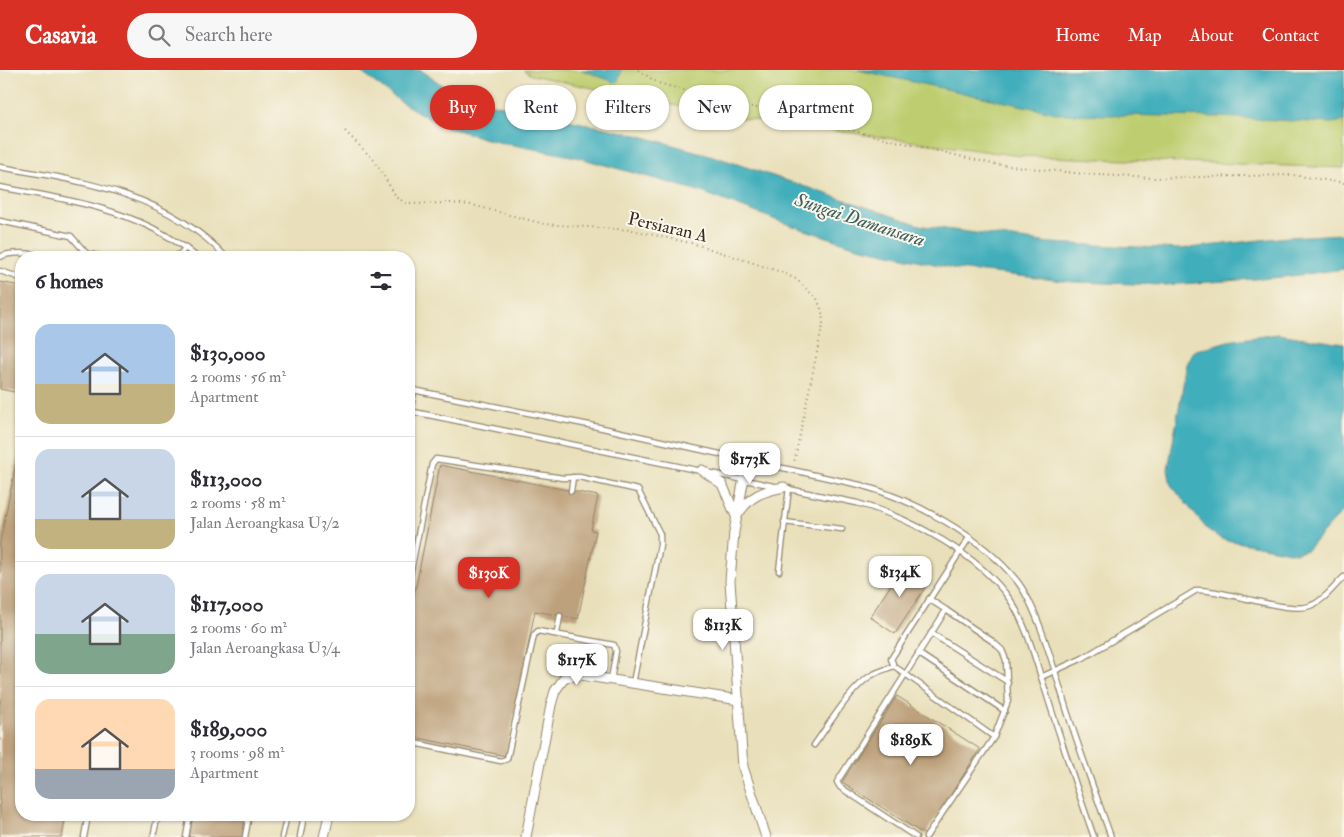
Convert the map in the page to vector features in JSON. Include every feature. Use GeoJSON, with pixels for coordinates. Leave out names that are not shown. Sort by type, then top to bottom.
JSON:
{"type":"FeatureCollection","features":[{"type":"Feature","properties":{"kind":"street"},"geometry":{"type":"LineString","coordinates":[[747,461],[736,516],[730,581],[743,767],[766,837]]}},
{"type":"Feature","properties":{"kind":"street"},"geometry":{"type":"LineString","coordinates":[[702,470],[722,484],[736,516]]}},
{"type":"Feature","properties":{"kind":"street"},"geometry":{"type":"LineString","coordinates":[[736,516],[746,501],[761,491],[787,487]]}},
{"type":"Feature","properties":{"kind":"street"},"geometry":{"type":"LineString","coordinates":[[526,837],[555,691],[564,677],[572,674],[739,700]]}},
{"type":"Feature","properties":{"kind":"street"},"geometry":{"type":"LineString","coordinates":[[324,837],[327,821]]}},
{"type":"Feature","properties":{"kind":"lane"},"geometry":{"type":"LineString","coordinates":[[0,167],[74,180],[149,202],[196,229],[212,241],[221,251]]}},
{"type":"Feature","properties":{"kind":"lane"},"geometry":{"type":"LineString","coordinates":[[0,187],[110,210],[145,222],[190,251]]}},
{"type":"Feature","properties":{"kind":"lane"},"geometry":{"type":"LineString","coordinates":[[0,221],[71,236],[84,251]]}},
{"type":"Feature","properties":{"kind":"lane"},"geometry":{"type":"LineString","coordinates":[[183,251],[186,247]]}},
{"type":"Feature","properties":{"kind":"lane"},"geometry":{"type":"LineString","coordinates":[[0,257],[15,254]]}},
{"type":"Feature","properties":{"kind":"lane"},"geometry":{"type":"LineString","coordinates":[[0,271],[15,276]]}},
{"type":"Feature","properties":{"kind":"lane"},"geometry":{"type":"LineString","coordinates":[[415,391],[590,425],[887,492],[914,504],[969,538],[992,556],[1018,582],[1028,600],[1055,671],[1111,837]]}},
{"type":"Feature","properties":{"kind":"lane"},"geometry":{"type":"LineString","coordinates":[[415,410],[787,487],[880,509],[905,520],[960,552],[994,580],[1012,603],[1041,677],[1094,837]]}},
{"type":"Feature","properties":{"kind":"lane"},"geometry":{"type":"LineString","coordinates":[[415,550],[432,464],[436,459],[563,478],[573,477],[628,486],[638,490],[660,534],[660,545],[633,683]]}},
{"type":"Feature","properties":{"kind":"lane"},"geometry":{"type":"LineString","coordinates":[[570,491],[573,477]]}},
{"type":"Feature","properties":{"kind":"lane"},"geometry":{"type":"LineString","coordinates":[[779,571],[787,487]]}},
{"type":"Feature","properties":{"kind":"lane"},"geometry":{"type":"LineString","coordinates":[[784,522],[842,529]]}},
{"type":"Feature","properties":{"kind":"lane"},"geometry":{"type":"LineString","coordinates":[[969,538],[893,652],[891,659],[894,666],[994,737]]}},
{"type":"Feature","properties":{"kind":"lane"},"geometry":{"type":"LineString","coordinates":[[1041,677],[1083,658],[1197,590],[1291,607],[1307,608],[1321,600],[1344,577]]}},
{"type":"Feature","properties":{"kind":"lane"},"geometry":{"type":"LineString","coordinates":[[926,837],[994,737],[1008,701],[1006,660],[1002,650],[992,641],[929,599]]}},
{"type":"Feature","properties":{"kind":"lane"},"geometry":{"type":"LineString","coordinates":[[916,837],[840,787],[837,782],[904,673],[946,610]]}},
{"type":"Feature","properties":{"kind":"lane"},"geometry":{"type":"LineString","coordinates":[[557,633],[560,616]]}},
{"type":"Feature","properties":{"kind":"lane"},"geometry":{"type":"LineString","coordinates":[[415,743],[501,761],[507,759],[534,635],[538,630],[614,645],[616,651],[611,680]]}},
{"type":"Feature","properties":{"kind":"lane"},"geometry":{"type":"LineString","coordinates":[[931,633],[1008,682]]}},
{"type":"Feature","properties":{"kind":"lane"},"geometry":{"type":"LineString","coordinates":[[918,653],[1005,711]]}},
{"type":"Feature","properties":{"kind":"lane"},"geometry":{"type":"LineString","coordinates":[[814,745],[863,682],[872,675],[894,666]]}},
{"type":"Feature","properties":{"kind":"lane"},"geometry":{"type":"LineString","coordinates":[[84,837],[87,821]]}},
{"type":"Feature","properties":{"kind":"lane"},"geometry":{"type":"LineString","coordinates":[[153,837],[157,821]]}},
{"type":"Feature","properties":{"kind":"lane"},"geometry":{"type":"LineString","coordinates":[[186,837],[189,821]]}},
{"type":"Feature","properties":{"kind":"lane"},"geometry":{"type":"LineString","coordinates":[[245,837],[248,821]]}},
{"type":"Feature","properties":{"kind":"lane"},"geometry":{"type":"LineString","coordinates":[[282,837],[286,821]]}},
{"type":"Feature","properties":{"kind":"lane"},"geometry":{"type":"LineString","coordinates":[[300,837],[303,821]]}},
{"type":"Feature","properties":{"kind":"path"},"geometry":{"type":"LineString","coordinates":[[638,70],[658,83],[702,95],[992,164],[1084,174],[1151,178],[1293,175],[1344,183]]}},
{"type":"Feature","properties":{"kind":"path","name":"Persiaran A"},"geometry":{"type":"LineString","coordinates":[[346,131],[374,160],[397,198],[408,204],[451,202],[472,205],[544,224],[632,230],[695,244],[796,279],[817,299],[822,311],[823,323],[792,471]]}},
{"type":"Feature","properties":{"kind":"green space"},"geometry":{"type":"Polygon","coordinates":[[[523,70],[1344,70],[1344,168],[1020,156],[828,130],[872,130],[872,85],[759,85],[759,121],[749,119],[749,85],[679,85],[679,106],[669,104],[669,85],[586,85],[586,87],[531,75],[523,70]]]}},
{"type":"Feature","properties":{"kind":"water"},"geometry":{"type":"Polygon","coordinates":[[[358,70],[421,70],[442,85],[430,85],[430,119],[401,102],[358,70]]]}},
{"type":"Feature","properties":{"kind":"water"},"geometry":{"type":"Polygon","coordinates":[[[582,70],[622,70],[617,83],[582,70]]]}},
{"type":"Feature","properties":{"kind":"water"},"geometry":{"type":"Polygon","coordinates":[[[858,70],[1344,70],[1344,121],[1331,123],[1220,117],[1061,114],[858,70]]]}},
{"type":"Feature","properties":{"kind":"water","name":"Sungai Damansara"},"geometry":{"type":"Polygon","coordinates":[[[495,104],[505,107],[505,130],[576,130],[576,122],[586,124],[586,130],[614,130],[713,156],[923,226],[1050,243],[1180,249],[1287,237],[1344,234],[1344,269],[1284,277],[1166,285],[1073,282],[957,269],[854,246],[784,223],[699,191],[576,157],[493,141],[457,130],[495,130],[495,104]]]}},
{"type":"Feature","properties":{"kind":"water"},"geometry":{"type":"Polygon","coordinates":[[[1278,334],[1344,344],[1344,510],[1307,550],[1295,553],[1221,539],[1207,529],[1171,485],[1168,469],[1187,364],[1194,351],[1228,341],[1278,334]]]}},
{"type":"Feature","properties":{"kind":"building"},"geometry":{"type":"Polygon","coordinates":[[[0,282],[15,285],[15,392],[0,389],[0,282]]]}},
{"type":"Feature","properties":{"kind":"building"},"geometry":{"type":"Polygon","coordinates":[[[440,465],[598,496],[591,530],[596,531],[578,619],[535,611],[506,756],[415,737],[415,592],[440,465]]]}},
{"type":"Feature","properties":{"kind":"building"},"geometry":{"type":"Polygon","coordinates":[[[15,468],[15,821],[65,821],[62,837],[0,837],[0,543],[15,468]]]}},
{"type":"Feature","properties":{"kind":"building"},"geometry":{"type":"Polygon","coordinates":[[[905,563],[930,580],[895,634],[870,617],[905,563]]]}},
{"type":"Feature","properties":{"kind":"building"},"geometry":{"type":"Polygon","coordinates":[[[897,696],[980,749],[925,835],[842,782],[897,696]]]}},
{"type":"Feature","properties":{"kind":"building"},"geometry":{"type":"Polygon","coordinates":[[[192,821],[245,821],[242,837],[189,837],[192,821]]]}}]}
